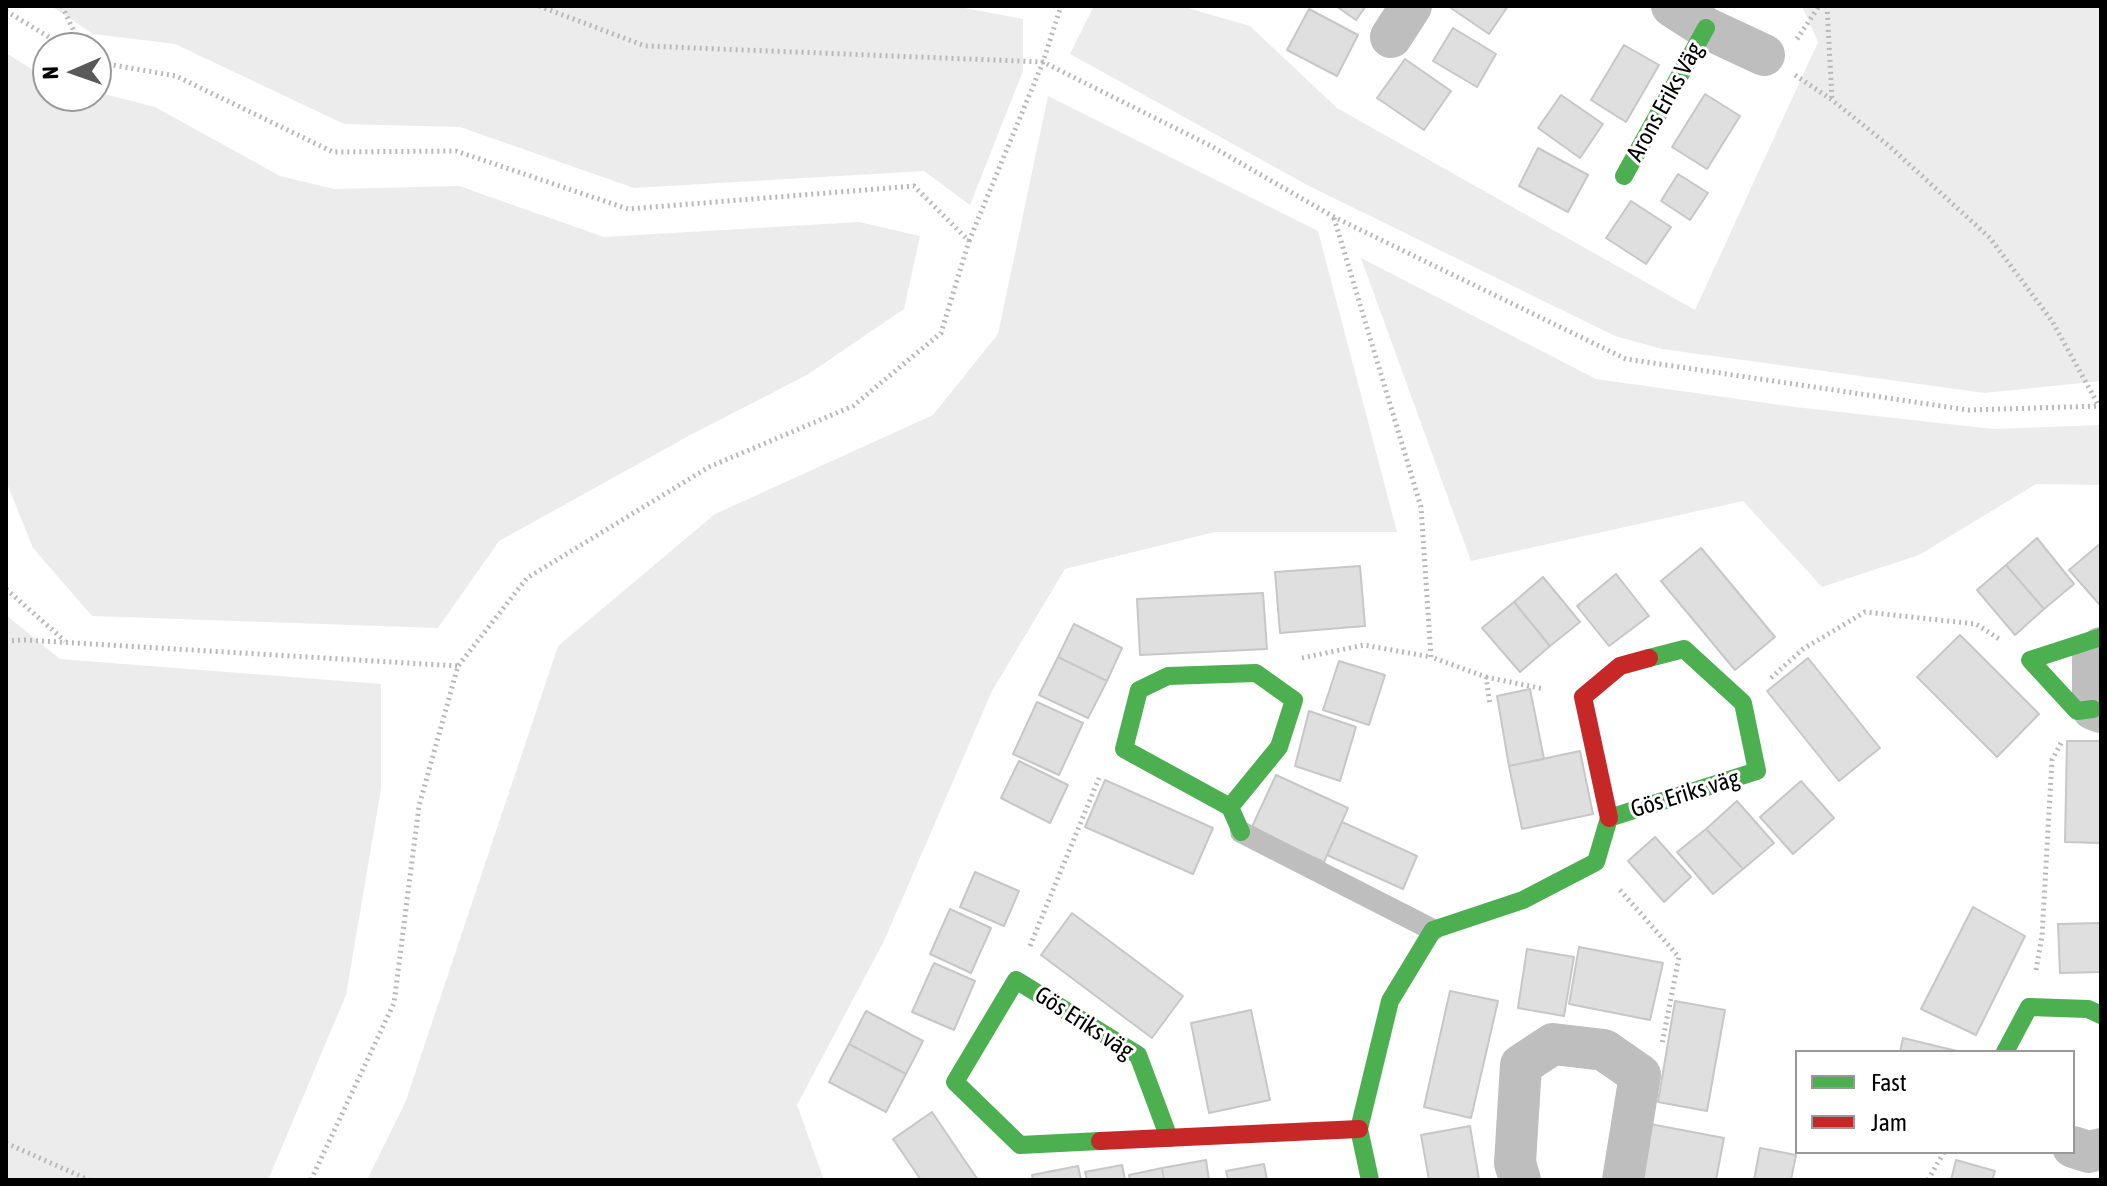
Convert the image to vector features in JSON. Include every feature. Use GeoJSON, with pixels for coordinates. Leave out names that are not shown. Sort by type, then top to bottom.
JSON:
{"type":"FeatureCollection","features":[{"type":"Feature","properties":{"kind":"street","name":"Arons Eriks Väg"},"geometry":{"type":"LineString","coordinates":[[1672,6],[1706,28],[1764,55]]}},
{"type":"Feature","properties":{"kind":"street","name":"Arons Eriks Väg"},"geometry":{"type":"LineString","coordinates":[[1624,176],[1706,28]]}},
{"type":"Feature","properties":{"kind":"street"},"geometry":{"type":"LineString","coordinates":[[2030,660],[2101,637]]}},
{"type":"Feature","properties":{"kind":"street"},"geometry":{"type":"LineString","coordinates":[[2090,711],[2093,659],[2101,648]]}},
{"type":"Feature","properties":{"kind":"street"},"geometry":{"type":"LineString","coordinates":[[1583,697],[1620,666],[1684,649],[1743,703]]}},
{"type":"Feature","properties":{"kind":"street"},"geometry":{"type":"LineString","coordinates":[[2030,660],[2090,711]]}},
{"type":"Feature","properties":{"kind":"street"},"geometry":{"type":"LineString","coordinates":[[1230,807],[1279,747],[1294,700],[1256,673],[1168,676],[1139,690],[1124,749],[1230,807],[1241,832]]}},
{"type":"Feature","properties":{"kind":"street","name":"Gös Eriks väg"},"geometry":{"type":"LineString","coordinates":[[1583,697],[1609,818],[1596,862]]}},
{"type":"Feature","properties":{"kind":"street","name":"Gös Eriks väg"},"geometry":{"type":"LineString","coordinates":[[1609,818],[1757,771],[1743,703]]}},
{"type":"Feature","properties":{"kind":"street"},"geometry":{"type":"LineString","coordinates":[[1370,1180],[1359,1129],[1390,1001],[1433,930],[1523,900],[1596,862]]}},
{"type":"Feature","properties":{"kind":"street","name":"Gös Eriks väg"},"geometry":{"type":"LineString","coordinates":[[1169,1138],[1138,1055],[1016,980],[955,1082],[1020,1145],[1169,1138],[1359,1129]]}},
{"type":"Feature","properties":{"kind":"street"},"geometry":{"type":"LineString","coordinates":[[2006,1050],[2029,1007],[2088,1009],[2101,1015]]}},
{"type":"Feature","properties":{"kind":"street"},"geometry":{"type":"LineString","coordinates":[[1520,1180],[1515,1163],[1521,1065],[1553,1044],[1604,1050],[1640,1075],[1623,1180]]}},
{"type":"Feature","properties":{"kind":"street"},"geometry":{"type":"LineString","coordinates":[[2075,1148],[2089,1152],[2101,1149]]}},
{"type":"Feature","properties":{"kind":"lane"},"geometry":{"type":"LineString","coordinates":[[1241,832],[1433,930]]}},
{"type":"Feature","properties":{"kind":"path"},"geometry":{"type":"LineString","coordinates":[[62,6],[74,32]]}},
{"type":"Feature","properties":{"kind":"path"},"geometry":{"type":"LineString","coordinates":[[539,6],[645,46],[1043,62],[1211,146],[1334,217],[1626,359],[1968,410],[2100,406],[2052,321],[1990,238],[1888,145],[1832,100],[1764,55]]}},
{"type":"Feature","properties":{"kind":"path"},"geometry":{"type":"LineString","coordinates":[[311,1180],[394,1003],[419,806],[458,666],[527,578],[709,467],[853,406],[941,333],[969,241],[1043,62],[1061,6]]}},
{"type":"Feature","properties":{"kind":"path"},"geometry":{"type":"LineString","coordinates":[[1827,6],[1832,100]]}},
{"type":"Feature","properties":{"kind":"path"},"geometry":{"type":"LineString","coordinates":[[6,11],[41,32]]}},
{"type":"Feature","properties":{"kind":"path"},"geometry":{"type":"LineString","coordinates":[[112,65],[176,76],[333,152],[456,151],[628,209],[914,186],[969,241]]}},
{"type":"Feature","properties":{"kind":"path"},"geometry":{"type":"LineString","coordinates":[[1334,217],[1421,507],[1431,657]]}},
{"type":"Feature","properties":{"kind":"path"},"geometry":{"type":"LineString","coordinates":[[6,589],[66,643]]}},
{"type":"Feature","properties":{"kind":"path"},"geometry":{"type":"LineString","coordinates":[[1743,703],[1803,649],[1865,612],[1976,624],[2030,660]]}},
{"type":"Feature","properties":{"kind":"path"},"geometry":{"type":"LineString","coordinates":[[6,641],[458,666]]}},
{"type":"Feature","properties":{"kind":"path"},"geometry":{"type":"LineString","coordinates":[[1256,673],[1321,653],[1364,645],[1431,657],[1486,677],[1583,697]]}},
{"type":"Feature","properties":{"kind":"path"},"geometry":{"type":"LineString","coordinates":[[1486,677],[1490,705]]}},
{"type":"Feature","properties":{"kind":"path"},"geometry":{"type":"LineString","coordinates":[[2029,1007],[2042,936],[2052,760],[2090,711]]}},
{"type":"Feature","properties":{"kind":"path"},"geometry":{"type":"LineString","coordinates":[[1016,980],[1102,771],[1124,749]]}},
{"type":"Feature","properties":{"kind":"path"},"geometry":{"type":"LineString","coordinates":[[1596,862],[1679,957],[1661,1054],[1640,1079]]}},
{"type":"Feature","properties":{"kind":"path"},"geometry":{"type":"LineString","coordinates":[[6,1143],[89,1180]]}},
{"type":"Feature","properties":{"kind":"path"},"geometry":{"type":"LineString","coordinates":[[1928,1180],[1943,1154]]}},
{"type":"Feature","properties":{"kind":"shaded area"},"geometry":{"type":"Polygon","coordinates":[[[51,6],[954,6],[1023,19],[1023,71],[970,205],[924,171],[634,188],[460,127],[344,124],[175,44],[112,36],[112,32],[90,32],[51,6]]]}},
{"type":"Feature","properties":{"kind":"shaded area"},"geometry":{"type":"Polygon","coordinates":[[[1094,6],[1181,6],[1250,26],[1337,108],[1695,310],[1818,42],[1802,6],[2101,6],[2101,381],[1985,393],[1662,349],[1615,336],[1309,186],[1070,54],[1094,6]]]}},
{"type":"Feature","properties":{"kind":"shaded area"},"geometry":{"type":"Polygon","coordinates":[[[6,53],[32,69],[32,112],[112,112],[112,96],[155,107],[280,176],[334,189],[459,186],[604,237],[859,222],[920,236],[904,309],[807,375],[694,433],[499,541],[438,628],[92,616],[33,548],[6,481],[6,53]]]}},
{"type":"Feature","properties":{"kind":"shaded area"},"geometry":{"type":"Polygon","coordinates":[[[1048,96],[1318,231],[1397,532],[1215,532],[1065,569],[992,691],[884,941],[797,1105],[824,1180],[367,1180],[405,1103],[558,646],[715,514],[933,415],[998,334],[1048,96]]]}},
{"type":"Feature","properties":{"kind":"shaded area"},"geometry":{"type":"Polygon","coordinates":[[[1361,258],[1596,379],[1795,407],[1993,429],[2101,425],[2101,485],[2036,484],[1919,555],[1822,587],[1743,501],[1471,561],[1361,258]]]}},
{"type":"Feature","properties":{"kind":"shaded area"},"geometry":{"type":"Polygon","coordinates":[[[6,615],[60,659],[381,684],[381,789],[346,995],[268,1180],[6,1180],[6,615]]]}},
{"type":"Feature","properties":{"kind":"building"},"geometry":{"type":"Polygon","coordinates":[[[1336,6],[1366,6],[1356,20],[1336,6]]]}},
{"type":"Feature","properties":{"kind":"building"},"geometry":{"type":"Polygon","coordinates":[[[1452,6],[1508,6],[1489,34],[1452,6]]]}},
{"type":"Feature","properties":{"kind":"building"},"geometry":{"type":"Polygon","coordinates":[[[1309,9],[1358,35],[1337,76],[1287,50],[1309,9]]]}},
{"type":"Feature","properties":{"kind":"building"},"geometry":{"type":"Polygon","coordinates":[[[1453,28],[1496,54],[1477,87],[1433,61],[1453,28]]]}},
{"type":"Feature","properties":{"kind":"building"},"geometry":{"type":"Polygon","coordinates":[[[1624,45],[1659,65],[1626,122],[1591,100],[1624,45]]]}},
{"type":"Feature","properties":{"kind":"building"},"geometry":{"type":"Polygon","coordinates":[[[1405,59],[1451,91],[1424,130],[1377,98],[1405,59]]]}},
{"type":"Feature","properties":{"kind":"building"},"geometry":{"type":"Polygon","coordinates":[[[1705,94],[1740,116],[1707,169],[1672,147],[1705,94]]]}},
{"type":"Feature","properties":{"kind":"building"},"geometry":{"type":"Polygon","coordinates":[[[1561,95],[1603,124],[1580,158],[1538,128],[1561,95]]]}},
{"type":"Feature","properties":{"kind":"building"},"geometry":{"type":"Polygon","coordinates":[[[1538,148],[1588,175],[1568,212],[1519,186],[1538,148]]]}},
{"type":"Feature","properties":{"kind":"building"},"geometry":{"type":"Polygon","coordinates":[[[1678,174],[1708,193],[1690,220],[1661,201],[1678,174]]]}},
{"type":"Feature","properties":{"kind":"building"},"geometry":{"type":"Polygon","coordinates":[[[1631,201],[1671,227],[1646,264],[1606,238],[1631,201]]]}},
{"type":"Feature","properties":{"kind":"building"},"geometry":{"type":"Polygon","coordinates":[[[2037,538],[2074,584],[2044,609],[2006,565],[2037,538]]]}},
{"type":"Feature","properties":{"kind":"building"},"geometry":{"type":"Polygon","coordinates":[[[2101,543],[2101,605],[2100,605],[2069,570],[2101,543]]]}},
{"type":"Feature","properties":{"kind":"building"},"geometry":{"type":"Polygon","coordinates":[[[1701,548],[1775,637],[1735,670],[1661,581],[1701,548]]]}},
{"type":"Feature","properties":{"kind":"building"},"geometry":{"type":"Polygon","coordinates":[[[2006,565],[2044,609],[2015,635],[1977,590],[2006,565]]]}},
{"type":"Feature","properties":{"kind":"building"},"geometry":{"type":"Polygon","coordinates":[[[1360,566],[1365,626],[1280,633],[1275,572],[1360,566]]]}},
{"type":"Feature","properties":{"kind":"building"},"geometry":{"type":"Polygon","coordinates":[[[1616,574],[1649,616],[1609,646],[1577,606],[1616,574]]]}},
{"type":"Feature","properties":{"kind":"building"},"geometry":{"type":"Polygon","coordinates":[[[1543,577],[1580,622],[1550,646],[1514,602],[1543,577]]]}},
{"type":"Feature","properties":{"kind":"building"},"geometry":{"type":"Polygon","coordinates":[[[1263,593],[1267,649],[1140,655],[1137,599],[1263,593]]]}},
{"type":"Feature","properties":{"kind":"building"},"geometry":{"type":"Polygon","coordinates":[[[1514,602],[1550,646],[1520,672],[1482,628],[1514,602]]]}},
{"type":"Feature","properties":{"kind":"building"},"geometry":{"type":"Polygon","coordinates":[[[1074,624],[1122,648],[1107,681],[1058,657],[1074,624]]]}},
{"type":"Feature","properties":{"kind":"building"},"geometry":{"type":"Polygon","coordinates":[[[1960,635],[2039,714],[1997,757],[1917,677],[1960,635]]]}},
{"type":"Feature","properties":{"kind":"building"},"geometry":{"type":"Polygon","coordinates":[[[1058,657],[1107,681],[1088,718],[1039,695],[1058,657]]]}},
{"type":"Feature","properties":{"kind":"building"},"geometry":{"type":"Polygon","coordinates":[[[1808,658],[1880,748],[1839,781],[1767,691],[1808,658]]]}},
{"type":"Feature","properties":{"kind":"building"},"geometry":{"type":"Polygon","coordinates":[[[1339,661],[1385,675],[1369,725],[1323,710],[1339,661]]]}},
{"type":"Feature","properties":{"kind":"building"},"geometry":{"type":"Polygon","coordinates":[[[1530,689],[1544,759],[1509,766],[1497,696],[1530,689]]]}},
{"type":"Feature","properties":{"kind":"building"},"geometry":{"type":"Polygon","coordinates":[[[1037,702],[1083,723],[1059,775],[1013,754],[1037,702]]]}},
{"type":"Feature","properties":{"kind":"building"},"geometry":{"type":"Polygon","coordinates":[[[1309,711],[1356,727],[1340,781],[1295,766],[1309,711]]]}},
{"type":"Feature","properties":{"kind":"building"},"geometry":{"type":"Polygon","coordinates":[[[2067,741],[2101,741],[2101,843],[2065,842],[2067,741]]]}},
{"type":"Feature","properties":{"kind":"building"},"geometry":{"type":"Polygon","coordinates":[[[1580,751],[1593,814],[1522,829],[1509,766],[1580,751]]]}},
{"type":"Feature","properties":{"kind":"building"},"geometry":{"type":"Polygon","coordinates":[[[1019,761],[1068,785],[1050,823],[1001,798],[1019,761]]]}},
{"type":"Feature","properties":{"kind":"building"},"geometry":{"type":"Polygon","coordinates":[[[1276,775],[1348,808],[1324,862],[1251,829],[1276,775]]]}},
{"type":"Feature","properties":{"kind":"building"},"geometry":{"type":"Polygon","coordinates":[[[1105,780],[1213,828],[1193,874],[1085,827],[1105,780]]]}},
{"type":"Feature","properties":{"kind":"building"},"geometry":{"type":"Polygon","coordinates":[[[1801,781],[1834,818],[1793,854],[1760,817],[1801,781]]]}},
{"type":"Feature","properties":{"kind":"building"},"geometry":{"type":"Polygon","coordinates":[[[1737,801],[1774,843],[1743,869],[1706,829],[1737,801]]]}},
{"type":"Feature","properties":{"kind":"building"},"geometry":{"type":"Polygon","coordinates":[[[1342,822],[1417,856],[1403,889],[1327,855],[1342,822]]]}},
{"type":"Feature","properties":{"kind":"building"},"geometry":{"type":"Polygon","coordinates":[[[1706,829],[1743,869],[1713,894],[1677,852],[1706,829]]]}},
{"type":"Feature","properties":{"kind":"building"},"geometry":{"type":"Polygon","coordinates":[[[1655,837],[1691,877],[1664,902],[1628,861],[1655,837]]]}},
{"type":"Feature","properties":{"kind":"building"},"geometry":{"type":"Polygon","coordinates":[[[975,872],[1019,891],[1004,926],[960,907],[975,872]]]}},
{"type":"Feature","properties":{"kind":"building"},"geometry":{"type":"Polygon","coordinates":[[[1973,907],[2025,936],[1976,1035],[1921,1009],[1973,907]]]}},
{"type":"Feature","properties":{"kind":"building"},"geometry":{"type":"Polygon","coordinates":[[[950,909],[991,928],[971,973],[930,954],[950,909]]]}},
{"type":"Feature","properties":{"kind":"building"},"geometry":{"type":"Polygon","coordinates":[[[1072,913],[1183,996],[1152,1038],[1041,955],[1072,913]]]}},
{"type":"Feature","properties":{"kind":"building"},"geometry":{"type":"Polygon","coordinates":[[[2101,923],[2101,972],[2060,973],[2058,924],[2101,923]]]}},
{"type":"Feature","properties":{"kind":"building"},"geometry":{"type":"Polygon","coordinates":[[[1579,947],[1663,963],[1650,1020],[1569,1004],[1579,947]]]}},
{"type":"Feature","properties":{"kind":"building"},"geometry":{"type":"Polygon","coordinates":[[[1527,949],[1574,957],[1564,1016],[1518,1008],[1527,949]]]}},
{"type":"Feature","properties":{"kind":"building"},"geometry":{"type":"Polygon","coordinates":[[[934,963],[975,981],[954,1030],[912,1012],[934,963]]]}},
{"type":"Feature","properties":{"kind":"building"},"geometry":{"type":"Polygon","coordinates":[[[1450,991],[1498,1001],[1471,1118],[1424,1107],[1450,991]]]}},
{"type":"Feature","properties":{"kind":"building"},"geometry":{"type":"Polygon","coordinates":[[[1675,1001],[1725,1010],[1707,1111],[1658,1102],[1675,1001]]]}},
{"type":"Feature","properties":{"kind":"building"},"geometry":{"type":"Polygon","coordinates":[[[1251,1010],[1270,1100],[1209,1113],[1191,1023],[1251,1010]]]}},
{"type":"Feature","properties":{"kind":"building"},"geometry":{"type":"Polygon","coordinates":[[[866,1011],[923,1041],[906,1074],[849,1044],[866,1011]]]}},
{"type":"Feature","properties":{"kind":"building"},"geometry":{"type":"Polygon","coordinates":[[[1903,1038],[1953,1050],[1900,1050],[1903,1038]]]}},
{"type":"Feature","properties":{"kind":"building"},"geometry":{"type":"Polygon","coordinates":[[[849,1044],[906,1074],[886,1112],[829,1082],[849,1044]]]}},
{"type":"Feature","properties":{"kind":"building"},"geometry":{"type":"Polygon","coordinates":[[[932,1112],[978,1180],[921,1180],[893,1139],[932,1112]]]}},
{"type":"Feature","properties":{"kind":"building"},"geometry":{"type":"Polygon","coordinates":[[[1645,1123],[1724,1138],[1716,1180],[1635,1180],[1645,1123]]]}},
{"type":"Feature","properties":{"kind":"building"},"geometry":{"type":"Polygon","coordinates":[[[1470,1126],[1479,1180],[1429,1180],[1421,1135],[1470,1126]]]}},
{"type":"Feature","properties":{"kind":"building"},"geometry":{"type":"Polygon","coordinates":[[[1760,1148],[1796,1155],[1791,1180],[1754,1180],[1760,1148]]]}},
{"type":"Feature","properties":{"kind":"building"},"geometry":{"type":"Polygon","coordinates":[[[1206,1160],[1209,1180],[1164,1180],[1162,1168],[1206,1160]]]}},
{"type":"Feature","properties":{"kind":"building"},"geometry":{"type":"Polygon","coordinates":[[[1956,1160],[1995,1171],[1992,1180],[1951,1180],[1956,1160]]]}},
{"type":"Feature","properties":{"kind":"building"},"geometry":{"type":"Polygon","coordinates":[[[1264,1164],[1267,1180],[1228,1180],[1226,1171],[1264,1164]]]}},
{"type":"Feature","properties":{"kind":"building"},"geometry":{"type":"Polygon","coordinates":[[[1122,1165],[1125,1180],[1087,1180],[1085,1172],[1122,1165]]]}},
{"type":"Feature","properties":{"kind":"building"},"geometry":{"type":"Polygon","coordinates":[[[1078,1166],[1081,1180],[1033,1180],[1032,1175],[1078,1166]]]}},
{"type":"Feature","properties":{"kind":"building"},"geometry":{"type":"Polygon","coordinates":[[[1162,1168],[1164,1180],[1130,1180],[1129,1175],[1162,1168]]]}},
{"type":"Feature","properties":{"kind":"traffic: fast"},"geometry":{"type":"LineString","coordinates":[[1624,176],[1706,28]]}},
{"type":"Feature","properties":{"kind":"traffic: fast"},"geometry":{"type":"LineString","coordinates":[[2093,709],[2077,711],[2030,660],[2101,637]]}},
{"type":"Feature","properties":{"kind":"traffic: fast"},"geometry":{"type":"LineString","coordinates":[[1370,1180],[1359,1129],[1390,1001],[1433,930],[1523,900],[1596,862],[1609,818],[1757,771],[1743,703],[1684,649],[1649,658]]}},
{"type":"Feature","properties":{"kind":"traffic: fast"},"geometry":{"type":"LineString","coordinates":[[1230,807],[1279,747],[1294,700],[1256,673],[1168,676],[1139,690],[1124,749],[1230,807],[1241,832]]}},
{"type":"Feature","properties":{"kind":"traffic: fast"},"geometry":{"type":"LineString","coordinates":[[1100,1141],[1020,1145],[955,1082],[1016,980],[1138,1055],[1169,1138]]}},
{"type":"Feature","properties":{"kind":"traffic: fast"},"geometry":{"type":"LineString","coordinates":[[2006,1050],[2029,1007],[2088,1009],[2101,1015]]}},
{"type":"Feature","properties":{"kind":"traffic: jam"},"geometry":{"type":"LineString","coordinates":[[1609,818],[1583,697],[1620,666],[1649,658]]}},
{"type":"Feature","properties":{"kind":"traffic: jam"},"geometry":{"type":"LineString","coordinates":[[1100,1141],[1359,1129]]}}]}
